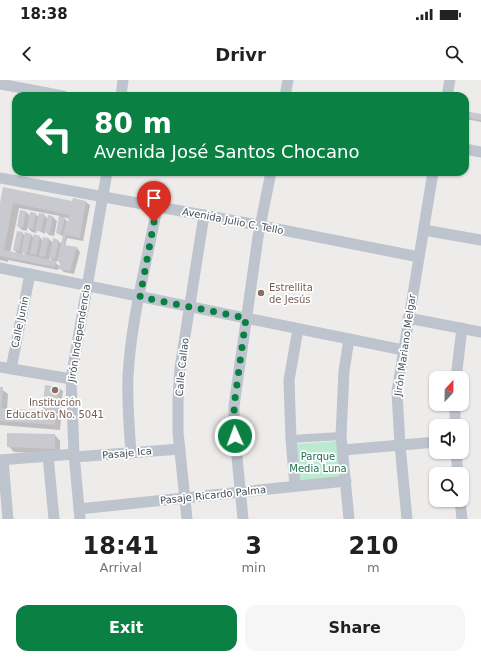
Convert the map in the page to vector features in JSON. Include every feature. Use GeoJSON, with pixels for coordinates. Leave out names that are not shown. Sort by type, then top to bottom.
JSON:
{"type":"FeatureCollection","features":[{"type":"Feature","properties":{"kind":"street"},"geometry":{"type":"LineString","coordinates":[[122,92],[124,80]]}},
{"type":"Feature","properties":{"kind":"street"},"geometry":{"type":"LineString","coordinates":[[286,92],[288,80]]}},
{"type":"Feature","properties":{"kind":"street"},"geometry":{"type":"LineString","coordinates":[[446,81],[447,92]]}},
{"type":"Feature","properties":{"kind":"street"},"geometry":{"type":"LineString","coordinates":[[0,84],[42,92]]}},
{"type":"Feature","properties":{"kind":"street"},"geometry":{"type":"LineString","coordinates":[[469,150],[481,152]]}},
{"type":"Feature","properties":{"kind":"street","name":"Jirón Independencia"},"geometry":{"type":"LineString","coordinates":[[80,514],[74,455],[71,379],[106,176]]}},
{"type":"Feature","properties":{"kind":"street"},"geometry":{"type":"LineString","coordinates":[[243,519],[234,426],[234,406],[260,226],[270,176]]}},
{"type":"Feature","properties":{"kind":"street","name":"Jirón Mariano Melgar"},"geometry":{"type":"LineString","coordinates":[[407,519],[397,392],[432,176]]}},
{"type":"Feature","properties":{"kind":"street","name":"Avenida Julio C. Tello"},"geometry":{"type":"LineString","coordinates":[[0,179],[204,215],[419,257]]}},
{"type":"Feature","properties":{"kind":"street"},"geometry":{"type":"LineString","coordinates":[[131,452],[128,412],[128,375],[140,297],[157,207]]}},
{"type":"Feature","properties":{"kind":"street","name":"Calle Callao"},"geometry":{"type":"LineString","coordinates":[[187,519],[180,449],[178,400],[180,368],[204,215]]}},
{"type":"Feature","properties":{"kind":"street"},"geometry":{"type":"LineString","coordinates":[[424,230],[481,240]]}},
{"type":"Feature","properties":{"kind":"street"},"geometry":{"type":"LineString","coordinates":[[0,268],[403,350]]}},
{"type":"Feature","properties":{"kind":"street","name":"Calle Junín"},"geometry":{"type":"LineString","coordinates":[[6,368],[30,274]]}},
{"type":"Feature","properties":{"kind":"street"},"geometry":{"type":"LineString","coordinates":[[408,318],[481,332]]}},
{"type":"Feature","properties":{"kind":"street"},"geometry":{"type":"LineString","coordinates":[[457,371],[462,328]]}},
{"type":"Feature","properties":{"kind":"street"},"geometry":{"type":"LineString","coordinates":[[295,486],[291,439],[289,380],[298,329]]}},
{"type":"Feature","properties":{"kind":"street"},"geometry":{"type":"LineString","coordinates":[[349,339],[343,385],[342,436],[349,519]]}},
{"type":"Feature","properties":{"kind":"street"},"geometry":{"type":"LineString","coordinates":[[6,368],[71,379]]}},
{"type":"Feature","properties":{"kind":"street"},"geometry":{"type":"LineString","coordinates":[[291,439],[342,436]]}},
{"type":"Feature","properties":{"kind":"street"},"geometry":{"type":"LineString","coordinates":[[343,450],[429,443]]}},
{"type":"Feature","properties":{"kind":"street","name":"Pasaje Ica"},"geometry":{"type":"LineString","coordinates":[[1,460],[180,449]]}},
{"type":"Feature","properties":{"kind":"street"},"geometry":{"type":"LineString","coordinates":[[48,456],[54,519]]}},
{"type":"Feature","properties":{"kind":"street"},"geometry":{"type":"LineString","coordinates":[[1,460],[8,519]]}},
{"type":"Feature","properties":{"kind":"street","name":"Pasaje Ricardo Palma"},"geometry":{"type":"LineString","coordinates":[[80,514],[185,498],[346,481]]}},
{"type":"Feature","properties":{"kind":"street"},"geometry":{"type":"LineString","coordinates":[[461,507],[462,519]]}},
{"type":"Feature","properties":{"kind":"green space","name":"Parque Media Luna"},"geometry":{"type":"Polygon","coordinates":[[[337,441],[341,480],[298,483],[296,444],[337,441]]]}},
{"type":"Feature","properties":{"kind":"building"},"geometry":{"type":"Polygon","coordinates":[[[469,112],[481,114],[481,120],[469,118],[469,112]]]}},
{"type":"Feature","properties":{"kind":"building"},"geometry":{"type":"Polygon","coordinates":[[[3,187],[72,201],[73,198],[86,201],[80,238],[66,235],[64,245],[77,247],[70,271],[59,269],[60,262],[57,261],[69,215],[13,203],[4,250],[56,261],[55,267],[0,256],[0,203],[3,187]]]}},
{"type":"Feature","properties":{"kind":"building"},"geometry":{"type":"Polygon","coordinates":[[[20,210],[26,211],[23,228],[17,226],[20,210]]]}},
{"type":"Feature","properties":{"kind":"building"},"geometry":{"type":"Polygon","coordinates":[[[30,212],[36,213],[33,229],[27,228],[30,212]]]}},
{"type":"Feature","properties":{"kind":"building"},"geometry":{"type":"Polygon","coordinates":[[[39,213],[45,214],[41,231],[35,230],[39,213]]]}},
{"type":"Feature","properties":{"kind":"building"},"geometry":{"type":"Polygon","coordinates":[[[48,215],[53,216],[50,233],[44,232],[48,215]]]}},
{"type":"Feature","properties":{"kind":"building"},"geometry":{"type":"Polygon","coordinates":[[[59,216],[65,218],[61,234],[56,233],[59,216]]]}},
{"type":"Feature","properties":{"kind":"building"},"geometry":{"type":"Polygon","coordinates":[[[17,231],[23,232],[19,251],[13,250],[17,231]]]}},
{"type":"Feature","properties":{"kind":"building"},"geometry":{"type":"Polygon","coordinates":[[[25,232],[31,234],[27,253],[21,252],[25,232]]]}},
{"type":"Feature","properties":{"kind":"building"},"geometry":{"type":"Polygon","coordinates":[[[34,234],[40,236],[36,255],[30,254],[34,234]]]}},
{"type":"Feature","properties":{"kind":"building"},"geometry":{"type":"Polygon","coordinates":[[[43,237],[49,238],[45,257],[39,256],[43,237]]]}},
{"type":"Feature","properties":{"kind":"building"},"geometry":{"type":"Polygon","coordinates":[[[53,238],[59,240],[55,259],[49,258],[53,238]]]}},
{"type":"Feature","properties":{"kind":"building"},"geometry":{"type":"Polygon","coordinates":[[[45,385],[59,387],[57,411],[42,409],[45,385]]]}},
{"type":"Feature","properties":{"kind":"building"},"geometry":{"type":"Polygon","coordinates":[[[0,387],[3,387],[1,408],[55,412],[55,425],[0,421],[0,387]]]}},
{"type":"Feature","properties":{"kind":"building"},"geometry":{"type":"Polygon","coordinates":[[[7,433],[55,434],[55,449],[7,447],[7,433]]]}},
{"type":"Feature","properties":{"kind":"place","name":"Estrellita de Jesús"},"geometry":{"type":"Point","coordinates":[261,293]}},
{"type":"Feature","properties":{"kind":"place","name":"Institución Educativa No. 5041"},"geometry":{"type":"Point","coordinates":[55,390]}},
{"type":"Feature","properties":{"kind":"route"},"geometry":{"type":"LineString","coordinates":[[154,222],[140,297],[246,318],[234,406],[235,436]]}}]}
